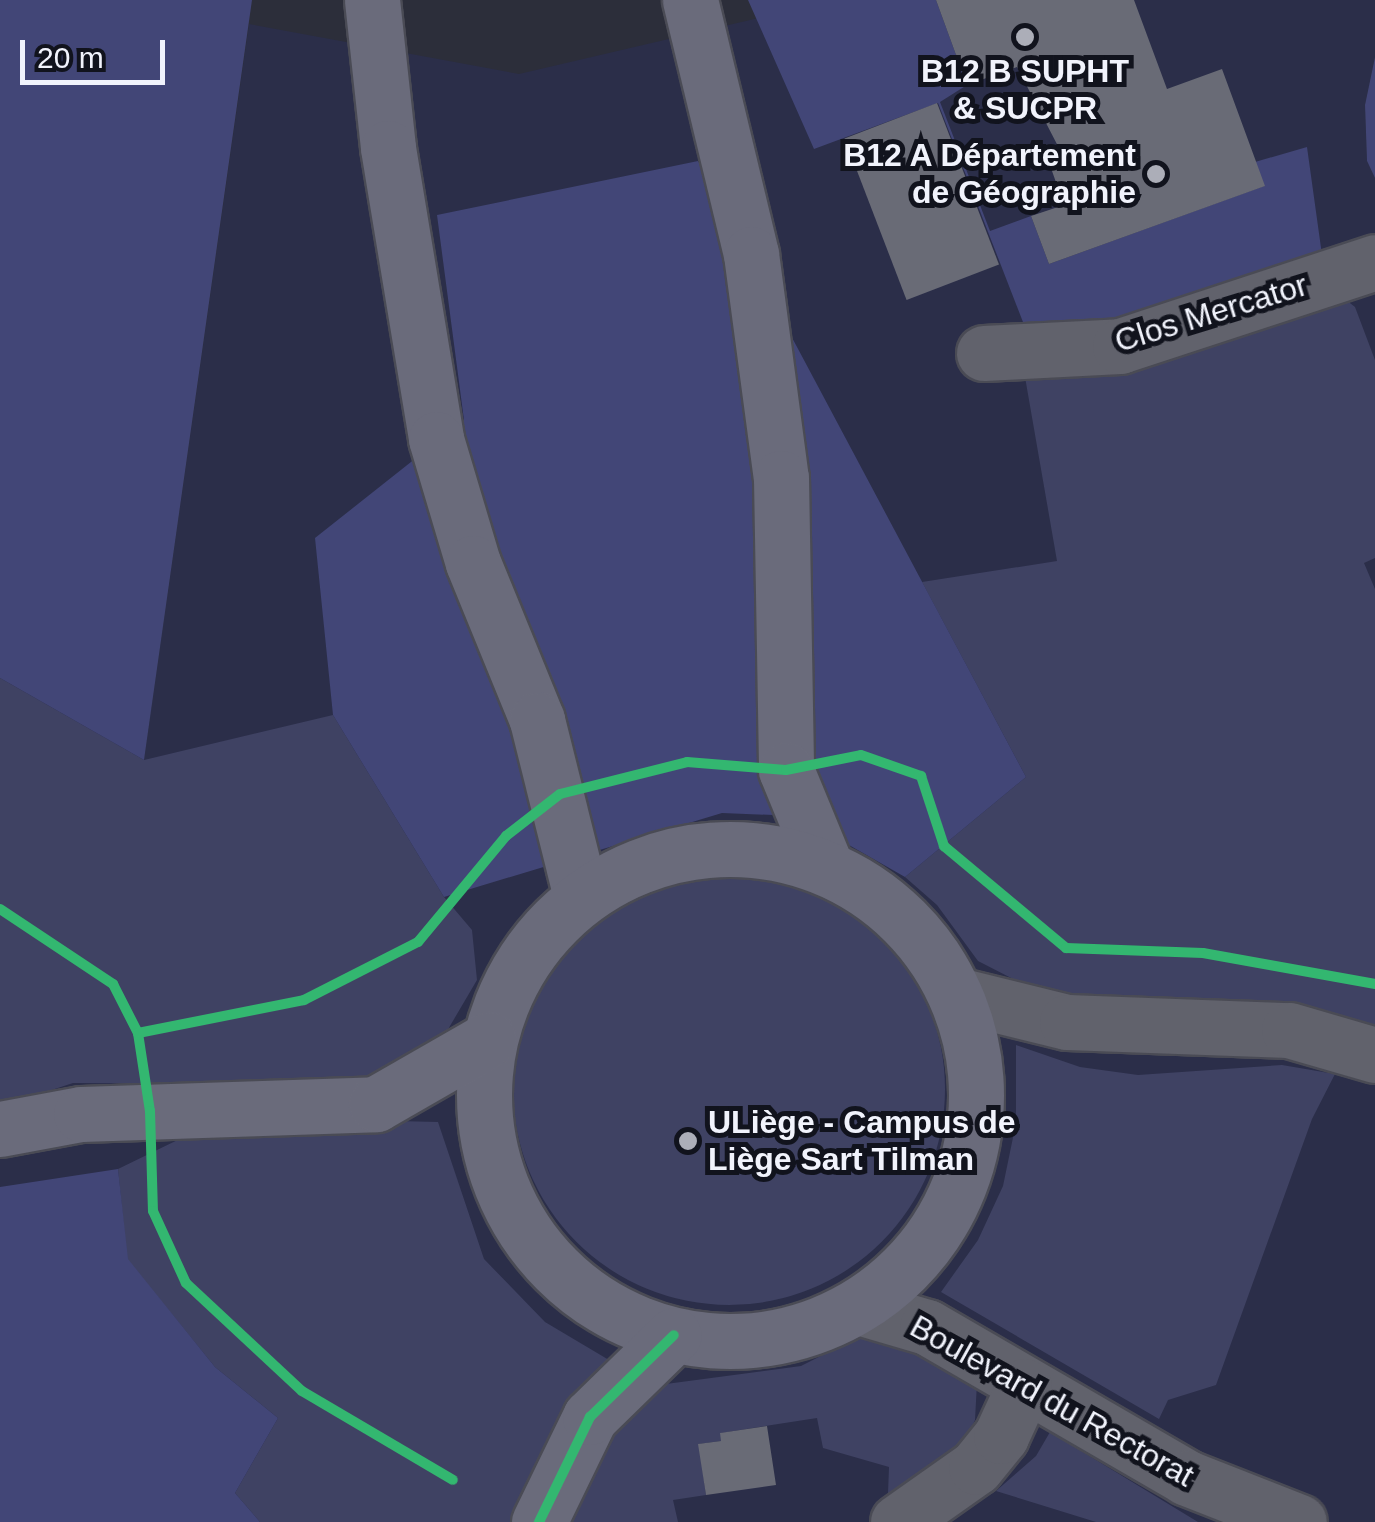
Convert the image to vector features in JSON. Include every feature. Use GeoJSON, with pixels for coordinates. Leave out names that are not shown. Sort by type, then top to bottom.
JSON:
{"type":"FeatureCollection","features":[{"type":"Feature","properties":{"kind":"main road"},"geometry":{"type":"LineString","coordinates":[[372,0],[388,148],[436,439],[473,563],[549,757],[581,897]]}},
{"type":"Feature","properties":{"kind":"main road"},"geometry":{"type":"LineString","coordinates":[[690,0],[752,254],[779,460],[786,770],[826,867]]}},
{"type":"Feature","properties":{"kind":"main road"},"geometry":{"type":"LineString","coordinates":[[699,850],[764,850],[826,867],[880,898],[903,920],[957,995],[975,1072],[977,1112],[966,1170],[941,1224],[904,1272],[859,1306],[798,1332],[752,1340],[674,1335],[613,1312],[560,1275],[520,1225],[493,1166],[483,1103],[488,1039],[518,969],[539,937],[581,897],[637,866],[699,850]]}},
{"type":"Feature","properties":{"kind":"main road"},"geometry":{"type":"LineString","coordinates":[[0,1130],[81,1114],[376,1104],[488,1039]]}},
{"type":"Feature","properties":{"kind":"main road"},"geometry":{"type":"LineString","coordinates":[[538,1522],[590,1417],[674,1335]]}},
{"type":"Feature","properties":{"kind":"street","name":"Clos Mercator"},"geometry":{"type":"LineString","coordinates":[[984,353],[1120,346],[1375,262]]}},
{"type":"Feature","properties":{"kind":"street"},"geometry":{"type":"LineString","coordinates":[[957,995],[1067,1022],[1289,1030],[1375,1055]]}},
{"type":"Feature","properties":{"kind":"street","name":"Boulevard du Rectorat"},"geometry":{"type":"LineString","coordinates":[[859,1306],[927,1327],[1186,1478],[1299,1522]]}},
{"type":"Feature","properties":{"kind":"street"},"geometry":{"type":"LineString","coordinates":[[898,1522],[976,1467],[1000,1436],[1024,1386]]}},
{"type":"Feature","properties":{"kind":"shaded area"},"geometry":{"type":"Polygon","coordinates":[[[0,0],[252,0],[144,760],[0,678],[0,0]]]}},
{"type":"Feature","properties":{"kind":"shaded area"},"geometry":{"type":"Polygon","coordinates":[[[748,0],[936,0],[967,85],[940,102],[990,231],[1031,216],[1049,264],[1264,186],[1255,162],[1307,147],[1322,255],[1118,323],[1028,335],[938,103],[814,149],[748,0]]]}},
{"type":"Feature","properties":{"kind":"shaded area","name":"ULiège - Campus de Liège Sart Tilman"},"geometry":{"type":"Polygon","coordinates":[[[835,0],[1375,0],[1375,57],[1365,105],[1367,161],[1375,178],[1375,1522],[0,1522],[0,678],[144,759],[249,24],[519,74],[835,0]]]}},
{"type":"Feature","properties":{"kind":"shaded area"},"geometry":{"type":"Polygon","coordinates":[[[1375,57],[1375,178],[1367,161],[1365,105],[1375,57]]]}},
{"type":"Feature","properties":{"kind":"shaded area"},"geometry":{"type":"Polygon","coordinates":[[[698,161],[1026,777],[905,877],[798,816],[722,813],[444,897],[333,715],[315,538],[464,420],[437,215],[698,161]]]}},
{"type":"Feature","properties":{"kind":"shaded area"},"geometry":{"type":"Polygon","coordinates":[[[1336,292],[1355,307],[1375,360],[1375,558],[1364,563],[1375,589],[1375,1029],[1050,998],[978,961],[937,905],[905,877],[1026,777],[922,582],[1057,561],[1025,377],[1336,292]]]}},
{"type":"Feature","properties":{"kind":"shaded area"},"geometry":{"type":"Polygon","coordinates":[[[0,678],[144,760],[333,715],[444,897],[472,930],[477,980],[440,1043],[364,1085],[73,1083],[0,1107],[0,678]]]}},
{"type":"Feature","properties":{"kind":"shaded area"},"geometry":{"type":"Polygon","coordinates":[[[729,873],[771,877],[812,890],[849,909],[882,936],[909,969],[928,1006],[941,1047],[945,1089],[941,1131],[928,1172],[909,1209],[882,1242],[849,1269],[812,1288],[771,1301],[729,1305],[687,1301],[646,1288],[609,1269],[576,1242],[549,1209],[530,1172],[517,1131],[513,1089],[517,1047],[530,1006],[549,969],[576,936],[609,909],[646,890],[687,877],[729,873]]]}},
{"type":"Feature","properties":{"kind":"shaded area"},"geometry":{"type":"Polygon","coordinates":[[[1016,1045],[1080,1067],[1138,1075],[1282,1065],[1335,1074],[1312,1119],[1216,1385],[1168,1400],[1159,1419],[941,1292],[978,1240],[1003,1186],[1016,1123],[1016,1045]]]}},
{"type":"Feature","properties":{"kind":"shaded area"},"geometry":{"type":"Polygon","coordinates":[[[397,1121],[438,1122],[484,1259],[545,1322],[614,1363],[517,1522],[260,1522],[235,1493],[278,1418],[215,1367],[127,1259],[118,1169],[194,1132],[336,1133],[397,1121]]]}},
{"type":"Feature","properties":{"kind":"shaded area"},"geometry":{"type":"Polygon","coordinates":[[[118,1169],[128,1259],[215,1367],[278,1418],[235,1493],[260,1522],[0,1522],[0,1187],[118,1169]]]}},
{"type":"Feature","properties":{"kind":"shaded area"},"geometry":{"type":"Polygon","coordinates":[[[897,1334],[977,1383],[975,1420],[955,1463],[898,1500],[888,1493],[889,1467],[823,1448],[817,1418],[721,1433],[721,1441],[699,1444],[706,1495],[673,1500],[678,1522],[570,1522],[597,1453],[622,1415],[666,1384],[801,1366],[854,1339],[897,1334]]]}},
{"type":"Feature","properties":{"kind":"shaded area"},"geometry":{"type":"Polygon","coordinates":[[[1050,1432],[1198,1522],[1096,1522],[996,1491],[1036,1456],[1050,1432]]]}},
{"type":"Feature","properties":{"kind":"building"},"geometry":{"type":"Polygon","coordinates":[[[936,0],[1134,0],[1167,89],[1222,69],[1265,186],[1049,264],[1031,216],[1064,205],[1046,154],[1061,152],[1017,67],[967,85],[936,0]]]}},
{"type":"Feature","properties":{"kind":"building"},"geometry":{"type":"Polygon","coordinates":[[[937,103],[999,265],[907,300],[845,138],[937,103]]]}},
{"type":"Feature","properties":{"kind":"building"},"geometry":{"type":"Polygon","coordinates":[[[767,1426],[776,1485],[706,1495],[698,1444],[721,1441],[720,1433],[767,1426]]]}},
{"type":"Feature","properties":{"kind":"cycle path"},"geometry":{"type":"LineString","coordinates":[[138,1033],[304,1000],[418,942],[506,836],[560,794],[687,762],[786,770],[861,755],[921,776],[944,846],[1066,948],[1203,953],[1375,984]]}},
{"type":"Feature","properties":{"kind":"cycle path"},"geometry":{"type":"LineString","coordinates":[[0,909],[113,984],[138,1033],[150,1111],[153,1211],[186,1283],[302,1391],[453,1480]]}},
{"type":"Feature","properties":{"kind":"cycle path"},"geometry":{"type":"LineString","coordinates":[[539,1522],[590,1417],[674,1335]]}},
{"type":"Feature","properties":{"kind":"place","name":"B12 B SUPHT & SUCPR"},"geometry":{"type":"Point","coordinates":[1025,37]}},
{"type":"Feature","properties":{"kind":"place","name":"B12 A Département de Géographie"},"geometry":{"type":"Point","coordinates":[1156,174]}},
{"type":"Feature","properties":{"kind":"place","name":"ULiège - Campus de Liège Sart Tilman"},"geometry":{"type":"Point","coordinates":[688,1141]}}]}
